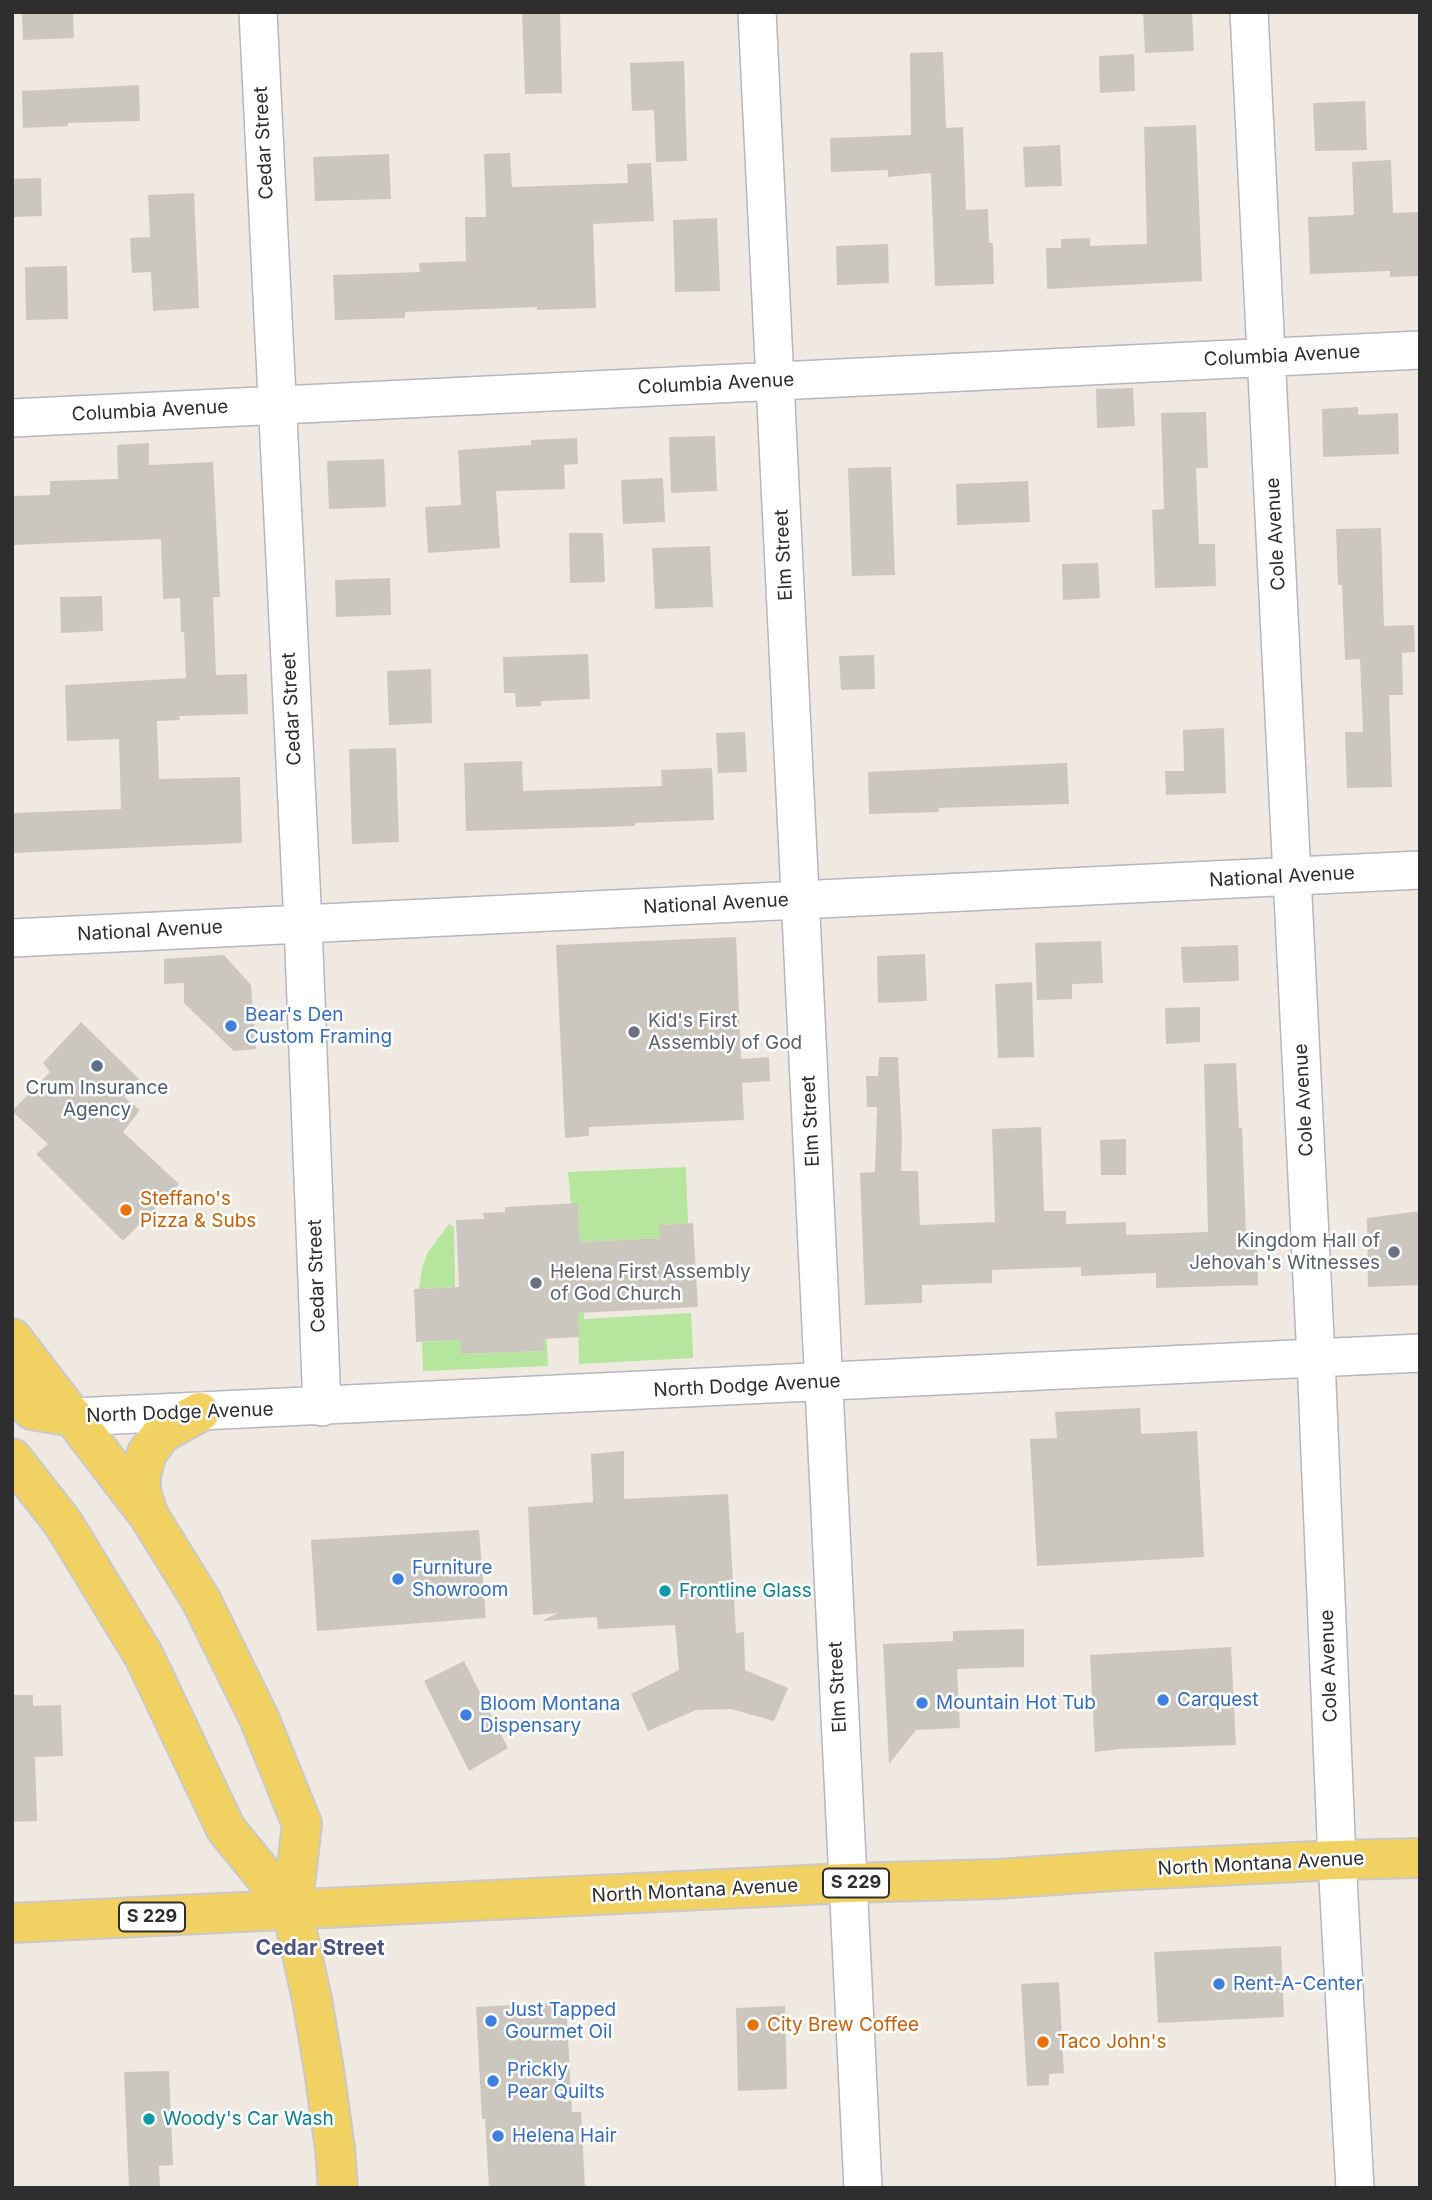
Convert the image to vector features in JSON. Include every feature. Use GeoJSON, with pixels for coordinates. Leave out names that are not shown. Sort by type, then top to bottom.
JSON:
{"type":"FeatureCollection","features":[{"type":"Feature","properties":{"kind":"main road"},"geometry":{"type":"LineString","coordinates":[[12,1338],[149,1516],[201,1600],[246,1688],[302,1824],[292,1910],[312,1999],[324,2070],[338,2188]]}},
{"type":"Feature","properties":{"kind":"main road"},"geometry":{"type":"LineString","coordinates":[[12,1391],[32,1410],[74,1417]]}},
{"type":"Feature","properties":{"kind":"main road"},"geometry":{"type":"LineString","coordinates":[[149,1516],[141,1492],[141,1474],[147,1453],[162,1433],[200,1412]]}},
{"type":"Feature","properties":{"kind":"main road"},"geometry":{"type":"LineString","coordinates":[[12,1458],[63,1523],[144,1656],[226,1829],[292,1910]]}},
{"type":"Feature","properties":{"kind":"main road","name":"North Montana Avenue"},"geometry":{"type":"LineString","coordinates":[[12,1923],[1420,1858]]}},
{"type":"Feature","properties":{"kind":"street","name":"Cedar Street"},"geometry":{"type":"LineString","coordinates":[[258,12],[303,924],[322,1406]]}},
{"type":"Feature","properties":{"kind":"street","name":"Elm Street"},"geometry":{"type":"LineString","coordinates":[[757,12],[863,2188]]}},
{"type":"Feature","properties":{"kind":"street","name":"Cole Avenue"},"geometry":{"type":"LineString","coordinates":[[1249,12],[1317,1358],[1337,1860],[1355,2188]]}},
{"type":"Feature","properties":{"kind":"street","name":"Columbia Avenue"},"geometry":{"type":"LineString","coordinates":[[12,418],[1420,349]]}},
{"type":"Feature","properties":{"kind":"street","name":"National Avenue"},"geometry":{"type":"LineString","coordinates":[[12,938],[1420,870]]}},
{"type":"Feature","properties":{"kind":"street","name":"North Dodge Avenue"},"geometry":{"type":"LineString","coordinates":[[74,1417],[1420,1353]]}},
{"type":"Feature","properties":{"kind":"green space"},"geometry":{"type":"Polygon","coordinates":[[[686,1167],[688,1223],[660,1225],[660,1238],[580,1242],[578,1204],[571,1204],[568,1172],[686,1167]]]}},
{"type":"Feature","properties":{"kind":"green space"},"geometry":{"type":"Polygon","coordinates":[[[449,1224],[454,1227],[455,1287],[419,1289],[428,1252],[449,1224]]]}},
{"type":"Feature","properties":{"kind":"green space"},"geometry":{"type":"Polygon","coordinates":[[[578,1313],[584,1313],[584,1319],[691,1313],[693,1358],[579,1364],[578,1313]]]}},
{"type":"Feature","properties":{"kind":"green space"},"geometry":{"type":"Polygon","coordinates":[[[543,1327],[546,1327],[548,1366],[423,1371],[422,1342],[461,1340],[462,1354],[543,1351],[543,1327]]]}},
{"type":"Feature","properties":{"kind":"building"},"geometry":{"type":"Polygon","coordinates":[[[22,12],[73,12],[74,38],[23,40],[22,12]]]}},
{"type":"Feature","properties":{"kind":"building"},"geometry":{"type":"Polygon","coordinates":[[[522,12],[560,12],[562,93],[525,94],[522,12]]]}},
{"type":"Feature","properties":{"kind":"building"},"geometry":{"type":"Polygon","coordinates":[[[1143,12],[1192,12],[1194,51],[1145,53],[1143,12]]]}},
{"type":"Feature","properties":{"kind":"building"},"geometry":{"type":"Polygon","coordinates":[[[943,52],[946,128],[963,127],[966,210],[988,209],[989,243],[993,243],[994,284],[935,286],[931,173],[888,177],[888,170],[831,172],[830,138],[911,135],[910,53],[943,52]]]}},
{"type":"Feature","properties":{"kind":"building"},"geometry":{"type":"Polygon","coordinates":[[[1134,54],[1135,91],[1100,93],[1099,56],[1134,54]]]}},
{"type":"Feature","properties":{"kind":"building"},"geometry":{"type":"Polygon","coordinates":[[[684,61],[687,161],[656,162],[654,110],[632,111],[630,63],[684,61]]]}},
{"type":"Feature","properties":{"kind":"building"},"geometry":{"type":"Polygon","coordinates":[[[139,85],[140,121],[68,123],[68,126],[23,128],[22,91],[139,85]]]}},
{"type":"Feature","properties":{"kind":"building"},"geometry":{"type":"Polygon","coordinates":[[[1365,101],[1367,150],[1315,151],[1313,103],[1365,101]]]}},
{"type":"Feature","properties":{"kind":"building"},"geometry":{"type":"Polygon","coordinates":[[[1196,125],[1202,281],[1047,289],[1046,248],[1061,248],[1061,239],[1090,238],[1090,246],[1147,244],[1144,127],[1196,125]]]}},
{"type":"Feature","properties":{"kind":"building"},"geometry":{"type":"Polygon","coordinates":[[[1060,145],[1062,186],[1025,187],[1023,147],[1060,145]]]}},
{"type":"Feature","properties":{"kind":"building"},"geometry":{"type":"Polygon","coordinates":[[[510,153],[512,187],[628,183],[627,164],[651,163],[654,221],[593,224],[596,308],[537,310],[537,307],[405,312],[405,318],[335,320],[333,275],[420,272],[419,263],[466,261],[465,217],[486,217],[484,154],[510,153]]]}},
{"type":"Feature","properties":{"kind":"building"},"geometry":{"type":"Polygon","coordinates":[[[389,154],[391,199],[315,201],[313,157],[389,154]]]}},
{"type":"Feature","properties":{"kind":"building"},"geometry":{"type":"Polygon","coordinates":[[[1391,160],[1393,213],[1420,212],[1420,276],[1390,277],[1390,271],[1310,274],[1308,217],[1354,215],[1352,162],[1391,160]]]}},
{"type":"Feature","properties":{"kind":"building"},"geometry":{"type":"Polygon","coordinates":[[[41,178],[42,216],[12,217],[12,179],[41,178]]]}},
{"type":"Feature","properties":{"kind":"building"},"geometry":{"type":"Polygon","coordinates":[[[194,193],[199,308],[153,311],[151,272],[132,273],[130,238],[150,237],[148,195],[194,193]]]}},
{"type":"Feature","properties":{"kind":"building"},"geometry":{"type":"Polygon","coordinates":[[[717,218],[720,291],[675,292],[673,220],[717,218]]]}},
{"type":"Feature","properties":{"kind":"building"},"geometry":{"type":"Polygon","coordinates":[[[888,244],[889,283],[837,285],[836,246],[888,244]]]}},
{"type":"Feature","properties":{"kind":"building"},"geometry":{"type":"Polygon","coordinates":[[[67,266],[68,319],[26,320],[25,267],[67,266]]]}},
{"type":"Feature","properties":{"kind":"building"},"geometry":{"type":"Polygon","coordinates":[[[1133,388],[1135,426],[1097,428],[1096,389],[1133,388]]]}},
{"type":"Feature","properties":{"kind":"building"},"geometry":{"type":"Polygon","coordinates":[[[1358,407],[1358,415],[1398,413],[1399,454],[1323,457],[1322,409],[1358,407]]]}},
{"type":"Feature","properties":{"kind":"building"},"geometry":{"type":"Polygon","coordinates":[[[1206,412],[1208,468],[1196,468],[1199,544],[1215,544],[1216,586],[1155,588],[1152,510],[1164,509],[1161,413],[1206,412]]]}},
{"type":"Feature","properties":{"kind":"building"},"geometry":{"type":"Polygon","coordinates":[[[715,436],[717,491],[671,493],[669,437],[715,436]]]}},
{"type":"Feature","properties":{"kind":"building"},"geometry":{"type":"Polygon","coordinates":[[[577,438],[578,464],[564,465],[565,489],[496,491],[500,548],[428,553],[425,507],[461,505],[458,450],[531,445],[531,440],[577,438]]]}},
{"type":"Feature","properties":{"kind":"building"},"geometry":{"type":"Polygon","coordinates":[[[149,443],[149,465],[213,462],[220,597],[213,597],[216,675],[247,674],[248,714],[179,716],[180,720],[157,721],[159,779],[240,777],[242,843],[12,853],[12,813],[121,809],[119,739],[67,741],[65,685],[186,678],[180,598],[163,599],[161,539],[12,545],[12,496],[50,495],[50,481],[118,479],[117,445],[149,443]]]}},
{"type":"Feature","properties":{"kind":"building"},"geometry":{"type":"Polygon","coordinates":[[[384,459],[386,507],[329,509],[327,461],[384,459]]]}},
{"type":"Feature","properties":{"kind":"building"},"geometry":{"type":"Polygon","coordinates":[[[891,467],[895,575],[852,576],[848,468],[891,467]]]}},
{"type":"Feature","properties":{"kind":"building"},"geometry":{"type":"Polygon","coordinates":[[[663,478],[665,522],[623,524],[621,480],[663,478]]]}},
{"type":"Feature","properties":{"kind":"building"},"geometry":{"type":"Polygon","coordinates":[[[1028,481],[1030,522],[957,525],[956,484],[1028,481]]]}},
{"type":"Feature","properties":{"kind":"building"},"geometry":{"type":"Polygon","coordinates":[[[1381,528],[1384,626],[1414,625],[1415,652],[1402,653],[1403,695],[1389,695],[1392,787],[1347,788],[1345,732],[1363,732],[1360,659],[1345,660],[1342,585],[1338,585],[1336,529],[1381,528]]]}},
{"type":"Feature","properties":{"kind":"building"},"geometry":{"type":"Polygon","coordinates":[[[569,533],[603,533],[605,582],[570,583],[569,533]]]}},
{"type":"Feature","properties":{"kind":"building"},"geometry":{"type":"Polygon","coordinates":[[[710,546],[713,607],[655,609],[652,548],[710,546]]]}},
{"type":"Feature","properties":{"kind":"building"},"geometry":{"type":"Polygon","coordinates":[[[1098,563],[1100,598],[1063,600],[1062,564],[1098,563]]]}},
{"type":"Feature","properties":{"kind":"building"},"geometry":{"type":"Polygon","coordinates":[[[390,578],[391,615],[336,617],[335,580],[390,578]]]}},
{"type":"Feature","properties":{"kind":"building"},"geometry":{"type":"Polygon","coordinates":[[[102,596],[103,631],[61,633],[60,597],[102,596]]]}},
{"type":"Feature","properties":{"kind":"building"},"geometry":{"type":"Polygon","coordinates":[[[588,654],[590,699],[541,701],[541,706],[516,707],[515,693],[504,693],[503,657],[588,654]]]}},
{"type":"Feature","properties":{"kind":"building"},"geometry":{"type":"Polygon","coordinates":[[[874,655],[875,689],[841,690],[839,656],[874,655]]]}},
{"type":"Feature","properties":{"kind":"building"},"geometry":{"type":"Polygon","coordinates":[[[431,669],[432,723],[389,725],[387,671],[431,669]]]}},
{"type":"Feature","properties":{"kind":"building"},"geometry":{"type":"Polygon","coordinates":[[[1224,728],[1226,793],[1166,795],[1165,771],[1184,771],[1183,730],[1224,728]]]}},
{"type":"Feature","properties":{"kind":"building"},"geometry":{"type":"Polygon","coordinates":[[[745,732],[747,772],[718,773],[716,733],[745,732]]]}},
{"type":"Feature","properties":{"kind":"building"},"geometry":{"type":"Polygon","coordinates":[[[396,748],[399,842],[352,844],[349,749],[396,748]]]}},
{"type":"Feature","properties":{"kind":"building"},"geometry":{"type":"Polygon","coordinates":[[[522,761],[523,791],[662,786],[661,770],[712,768],[714,820],[635,823],[635,826],[466,831],[464,763],[522,761]]]}},
{"type":"Feature","properties":{"kind":"building"},"geometry":{"type":"Polygon","coordinates":[[[1067,763],[1069,804],[938,808],[939,812],[869,814],[868,772],[1067,763]]]}},
{"type":"Feature","properties":{"kind":"building"},"geometry":{"type":"Polygon","coordinates":[[[736,937],[741,1059],[769,1057],[770,1081],[742,1083],[744,1120],[589,1127],[589,1136],[565,1138],[556,945],[736,937]]]}},
{"type":"Feature","properties":{"kind":"building"},"geometry":{"type":"Polygon","coordinates":[[[1101,941],[1103,983],[1072,984],[1072,999],[1037,1000],[1035,943],[1101,941]]]}},
{"type":"Feature","properties":{"kind":"building"},"geometry":{"type":"Polygon","coordinates":[[[1238,945],[1239,981],[1183,983],[1181,947],[1238,945]]]}},
{"type":"Feature","properties":{"kind":"building"},"geometry":{"type":"Polygon","coordinates":[[[925,954],[927,1001],[878,1003],[877,956],[925,954]]]}},
{"type":"Feature","properties":{"kind":"building","name":"Bear's Den Custom Framing"},"geometry":{"type":"Polygon","coordinates":[[[224,955],[251,985],[256,1049],[234,1051],[184,1003],[184,983],[164,984],[164,959],[224,955]]]}},
{"type":"Feature","properties":{"kind":"building"},"geometry":{"type":"Polygon","coordinates":[[[1032,982],[1034,1057],[998,1058],[995,984],[1032,982]]]}},
{"type":"Feature","properties":{"kind":"building"},"geometry":{"type":"Polygon","coordinates":[[[1200,1007],[1200,1042],[1166,1044],[1165,1008],[1200,1007]]]}},
{"type":"Feature","properties":{"kind":"building"},"geometry":{"type":"Polygon","coordinates":[[[81,1022],[139,1079],[124,1097],[140,1110],[123,1132],[179,1184],[123,1241],[36,1154],[48,1144],[12,1111],[50,1072],[43,1063],[81,1022]]]}},
{"type":"Feature","properties":{"kind":"building"},"geometry":{"type":"Polygon","coordinates":[[[879,1057],[898,1057],[901,1171],[918,1171],[920,1225],[995,1222],[992,1129],[1041,1127],[1044,1211],[1066,1211],[1066,1224],[1126,1222],[1126,1235],[1208,1232],[1204,1064],[1236,1063],[1239,1128],[1242,1128],[1246,1235],[1257,1234],[1258,1285],[1156,1288],[1156,1273],[1081,1276],[1081,1267],[992,1270],[992,1283],[922,1285],[922,1303],[865,1305],[860,1173],[875,1172],[877,1107],[867,1107],[866,1076],[878,1076],[879,1057]]]}},
{"type":"Feature","properties":{"kind":"building"},"geometry":{"type":"Polygon","coordinates":[[[1126,1139],[1126,1175],[1101,1175],[1100,1140],[1126,1139]]]}},
{"type":"Feature","properties":{"kind":"building"},"geometry":{"type":"Polygon","coordinates":[[[578,1203],[580,1242],[660,1238],[659,1225],[693,1223],[698,1307],[578,1313],[579,1337],[543,1339],[544,1351],[461,1354],[461,1340],[416,1342],[414,1289],[459,1287],[456,1220],[484,1219],[483,1213],[505,1212],[505,1207],[578,1203]]]}},
{"type":"Feature","properties":{"kind":"building","name":"Kingdom Hall of Jehovah's Witnesses"},"geometry":{"type":"Polygon","coordinates":[[[1420,1211],[1420,1285],[1368,1287],[1367,1218],[1420,1211]]]}},
{"type":"Feature","properties":{"kind":"building"},"geometry":{"type":"Polygon","coordinates":[[[1140,1408],[1141,1434],[1197,1431],[1204,1557],[1037,1566],[1030,1439],[1057,1438],[1055,1412],[1140,1408]]]}},
{"type":"Feature","properties":{"kind":"building"},"geometry":{"type":"Polygon","coordinates":[[[624,1451],[624,1499],[728,1494],[736,1633],[744,1632],[745,1670],[788,1688],[774,1721],[731,1709],[696,1710],[648,1731],[631,1694],[679,1670],[675,1625],[598,1629],[597,1617],[542,1621],[558,1613],[533,1615],[528,1507],[593,1502],[591,1454],[624,1451]]]}},
{"type":"Feature","properties":{"kind":"building","name":"Furniture Showroom"},"geometry":{"type":"Polygon","coordinates":[[[479,1530],[486,1618],[317,1631],[311,1540],[479,1530]]]}},
{"type":"Feature","properties":{"kind":"building","name":"Mountain Hot Tub"},"geometry":{"type":"Polygon","coordinates":[[[1024,1629],[1024,1667],[957,1669],[960,1728],[916,1730],[889,1764],[883,1644],[953,1641],[953,1631],[1024,1629]]]}},
{"type":"Feature","properties":{"kind":"building","name":"Carquest"},"geometry":{"type":"Polygon","coordinates":[[[1231,1647],[1236,1745],[1095,1752],[1090,1655],[1231,1647]]]}},
{"type":"Feature","properties":{"kind":"building","name":"Bloom Montana Dispensary"},"geometry":{"type":"Polygon","coordinates":[[[464,1661],[508,1748],[469,1771],[424,1681],[464,1661]]]}},
{"type":"Feature","properties":{"kind":"building"},"geometry":{"type":"Polygon","coordinates":[[[12,1695],[33,1695],[33,1706],[61,1705],[63,1756],[35,1757],[37,1821],[12,1822],[12,1695]]]}},
{"type":"Feature","properties":{"kind":"building","name":"Rent-A-Center"},"geometry":{"type":"Polygon","coordinates":[[[1281,1946],[1284,2017],[1158,2023],[1154,1952],[1281,1946]]]}},
{"type":"Feature","properties":{"kind":"building","name":"Taco John's"},"geometry":{"type":"Polygon","coordinates":[[[1059,1982],[1064,2073],[1049,2074],[1049,2085],[1027,2086],[1021,1984],[1059,1982]]]}},
{"type":"Feature","properties":{"kind":"building"},"geometry":{"type":"Polygon","coordinates":[[[566,2002],[572,2112],[581,2112],[585,2188],[489,2188],[476,2007],[566,2002]]]}},
{"type":"Feature","properties":{"kind":"building"},"geometry":{"type":"Polygon","coordinates":[[[785,2006],[787,2089],[738,2091],[736,2008],[785,2006]]]}},
{"type":"Feature","properties":{"kind":"building","name":"Woody's Car Wash"},"geometry":{"type":"Polygon","coordinates":[[[169,2071],[173,2165],[159,2166],[160,2188],[129,2188],[124,2072],[169,2071]]]}},
{"type":"Feature","properties":{"kind":"place","name":"Bear's Den Custom Framing"},"geometry":{"type":"Point","coordinates":[231,1026]}},
{"type":"Feature","properties":{"kind":"place","name":"Kid's First Assembly of God"},"geometry":{"type":"Point","coordinates":[634,1032]}},
{"type":"Feature","properties":{"kind":"place","name":"Crum Insurance Agency"},"geometry":{"type":"Point","coordinates":[97,1066]}},
{"type":"Feature","properties":{"kind":"place","name":"Steffano's Pizza & Subs"},"geometry":{"type":"Point","coordinates":[126,1210]}},
{"type":"Feature","properties":{"kind":"place","name":"Kingdom Hall of Jehovah's Witnesses"},"geometry":{"type":"Point","coordinates":[1394,1252]}},
{"type":"Feature","properties":{"kind":"place","name":"Helena First Assembly of God Church"},"geometry":{"type":"Point","coordinates":[536,1283]}},
{"type":"Feature","properties":{"kind":"place","name":"Furniture Showroom"},"geometry":{"type":"Point","coordinates":[398,1579]}},
{"type":"Feature","properties":{"kind":"place","name":"Frontline Glass"},"geometry":{"type":"Point","coordinates":[665,1591]}},
{"type":"Feature","properties":{"kind":"place","name":"Carquest"},"geometry":{"type":"Point","coordinates":[1163,1700]}},
{"type":"Feature","properties":{"kind":"place","name":"Mountain Hot Tub"},"geometry":{"type":"Point","coordinates":[922,1703]}},
{"type":"Feature","properties":{"kind":"place","name":"Bloom Montana Dispensary"},"geometry":{"type":"Point","coordinates":[466,1715]}},
{"type":"Feature","properties":{"kind":"place","name":"Rent-A-Center"},"geometry":{"type":"Point","coordinates":[1219,1984]}},
{"type":"Feature","properties":{"kind":"place","name":"Just Tapped Gourmet Oil"},"geometry":{"type":"Point","coordinates":[491,2021]}},
{"type":"Feature","properties":{"kind":"place","name":"City Brew Coffee"},"geometry":{"type":"Point","coordinates":[753,2025]}},
{"type":"Feature","properties":{"kind":"place","name":"Taco John's"},"geometry":{"type":"Point","coordinates":[1043,2042]}},
{"type":"Feature","properties":{"kind":"place","name":"Prickly Pear Quilts"},"geometry":{"type":"Point","coordinates":[493,2081]}},
{"type":"Feature","properties":{"kind":"place","name":"Woody's Car Wash"},"geometry":{"type":"Point","coordinates":[149,2119]}},
{"type":"Feature","properties":{"kind":"place","name":"Helena Hair"},"geometry":{"type":"Point","coordinates":[498,2136]}},
{"type":"Feature","properties":{"kind":"district","name":"Cedar Street"},"geometry":{"type":"Point","coordinates":[320,1949]}}]}
